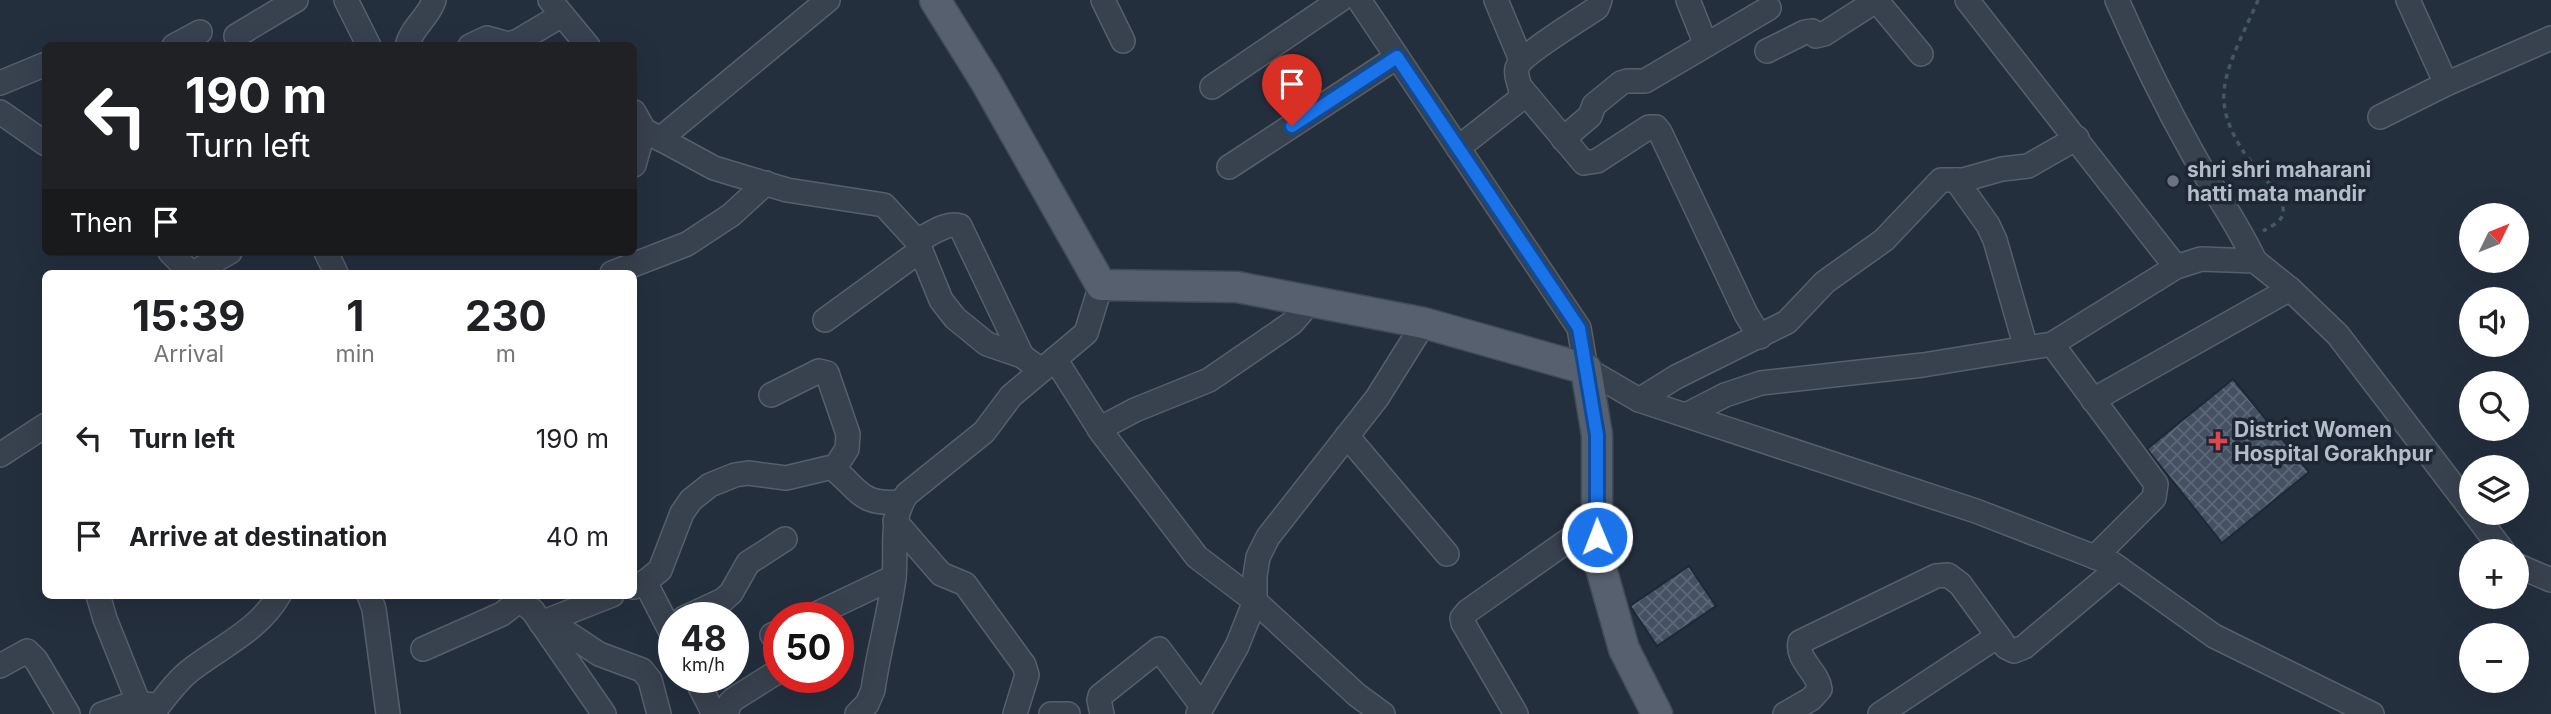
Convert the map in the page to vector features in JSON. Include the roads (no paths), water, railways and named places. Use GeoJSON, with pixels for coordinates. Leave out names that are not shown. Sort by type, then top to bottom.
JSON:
{"type":"FeatureCollection","features":[{"type":"Feature","properties":{"kind":"main road"},"geometry":{"type":"LineString","coordinates":[[935,0],[986,82],[1101,285],[1237,287],[1424,323],[1586,369],[1597,435],[1597,554],[1624,649],[1657,714]]}},
{"type":"Feature","properties":{"kind":"street"},"geometry":{"type":"LineString","coordinates":[[236,36],[296,0]]}},
{"type":"Feature","properties":{"kind":"street"},"geometry":{"type":"LineString","coordinates":[[346,0],[367,42]]}},
{"type":"Feature","properties":{"kind":"street"},"geometry":{"type":"LineString","coordinates":[[408,42],[431,9],[434,0]]}},
{"type":"Feature","properties":{"kind":"street"},"geometry":{"type":"LineString","coordinates":[[637,156],[646,127],[828,0]]}},
{"type":"Feature","properties":{"kind":"street"},"geometry":{"type":"LineString","coordinates":[[1103,0],[1124,41]]}},
{"type":"Feature","properties":{"kind":"street"},"geometry":{"type":"LineString","coordinates":[[1212,87],[1340,0]]}},
{"type":"Feature","properties":{"kind":"street"},"geometry":{"type":"LineString","coordinates":[[1359,0],[1579,328],[1586,369],[1639,400],[1976,511],[2095,557],[2118,568],[2214,636],[2372,714]]}},
{"type":"Feature","properties":{"kind":"street"},"geometry":{"type":"LineString","coordinates":[[1496,0],[1521,60],[1517,75],[1522,89],[1584,163],[1597,161],[1649,127],[1656,127],[1660,132],[1746,314],[1760,337]]}},
{"type":"Feature","properties":{"kind":"street"},"geometry":{"type":"LineString","coordinates":[[1521,60],[1597,8],[1600,0]]}},
{"type":"Feature","properties":{"kind":"street"},"geometry":{"type":"LineString","coordinates":[[1688,0],[1706,45]]}},
{"type":"Feature","properties":{"kind":"street"},"geometry":{"type":"LineString","coordinates":[[1768,51],[1805,32],[1812,31],[1816,36],[1824,34],[1877,0],[1921,54]]}},
{"type":"Feature","properties":{"kind":"street"},"geometry":{"type":"LineString","coordinates":[[1968,0],[2176,267]]}},
{"type":"Feature","properties":{"kind":"street"},"geometry":{"type":"LineString","coordinates":[[2117,0],[2161,95],[2250,251],[2338,335],[2459,494]]}},
{"type":"Feature","properties":{"kind":"street"},"geometry":{"type":"LineString","coordinates":[[2408,0],[2446,84]]}},
{"type":"Feature","properties":{"kind":"street"},"geometry":{"type":"LineString","coordinates":[[515,42],[556,7],[585,42]]}},
{"type":"Feature","properties":{"kind":"street"},"geometry":{"type":"LineString","coordinates":[[1563,139],[1590,116],[1599,101],[1621,83],[1645,81],[1769,8]]}},
{"type":"Feature","properties":{"kind":"street"},"geometry":{"type":"LineString","coordinates":[[182,42],[200,33]]}},
{"type":"Feature","properties":{"kind":"street"},"geometry":{"type":"LineString","coordinates":[[478,42],[487,38],[501,42]]}},
{"type":"Feature","properties":{"kind":"street"},"geometry":{"type":"LineString","coordinates":[[2380,117],[2446,84],[2551,38]]}},
{"type":"Feature","properties":{"kind":"street"},"geometry":{"type":"LineString","coordinates":[[1229,167],[1397,57]]}},
{"type":"Feature","properties":{"kind":"street"},"geometry":{"type":"LineString","coordinates":[[0,83],[42,66]]}},
{"type":"Feature","properties":{"kind":"street"},"geometry":{"type":"LineString","coordinates":[[1458,148],[1519,100],[1522,89]]}},
{"type":"Feature","properties":{"kind":"street"},"geometry":{"type":"LineString","coordinates":[[0,112],[42,141]]}},
{"type":"Feature","properties":{"kind":"street"},"geometry":{"type":"LineString","coordinates":[[646,127],[714,168],[787,190],[884,205],[919,246],[942,300],[955,318],[987,344],[1048,365],[1197,557],[1255,601],[1357,695],[1382,714]]}},
{"type":"Feature","properties":{"kind":"street"},"geometry":{"type":"LineString","coordinates":[[1639,400],[1676,377],[1787,322],[1825,282],[1884,240],[1941,180],[1963,180],[2011,167],[2028,166],[2077,138]]}},
{"type":"Feature","properties":{"kind":"street"},"geometry":{"type":"LineString","coordinates":[[1956,180],[1988,225],[1995,240],[2026,348]]}},
{"type":"Feature","properties":{"kind":"street"},"geometry":{"type":"LineString","coordinates":[[620,267],[687,244],[731,215],[766,183]]}},
{"type":"Feature","properties":{"kind":"street"},"geometry":{"type":"LineString","coordinates":[[825,320],[919,246],[954,224],[960,226],[1022,356]]}},
{"type":"Feature","properties":{"kind":"street"},"geometry":{"type":"LineString","coordinates":[[1688,415],[1725,396],[1761,383],[1923,365],[2052,344],[2176,267],[2201,258],[2250,251]]}},
{"type":"Feature","properties":{"kind":"street"},"geometry":{"type":"LineString","coordinates":[[174,256],[189,270]]}},
{"type":"Feature","properties":{"kind":"street"},"geometry":{"type":"LineString","coordinates":[[197,270],[222,256]]}},
{"type":"Feature","properties":{"kind":"street"},"geometry":{"type":"LineString","coordinates":[[865,711],[873,690],[894,577],[898,512],[907,494],[984,432],[1011,396],[1086,333],[1101,285]]}},
{"type":"Feature","properties":{"kind":"street"},"geometry":{"type":"LineString","coordinates":[[2093,400],[2290,289]]}},
{"type":"Feature","properties":{"kind":"street"},"geometry":{"type":"LineString","coordinates":[[1100,429],[1135,410],[1209,380],[1292,323],[1311,301]]}},
{"type":"Feature","properties":{"kind":"street"},"geometry":{"type":"LineString","coordinates":[[1099,713],[1100,696],[1159,649],[1200,709],[1237,646],[1255,601],[1258,557],[1268,537],[1377,398],[1424,323]]}},
{"type":"Feature","properties":{"kind":"street"},"geometry":{"type":"LineString","coordinates":[[2052,344],[2156,484],[2154,498],[2095,557]]}},
{"type":"Feature","properties":{"kind":"street"},"geometry":{"type":"LineString","coordinates":[[771,395],[819,371],[827,373],[848,433],[847,449],[834,468]]}},
{"type":"Feature","properties":{"kind":"street"},"geometry":{"type":"LineString","coordinates":[[0,455],[42,428]]}},
{"type":"Feature","properties":{"kind":"street"},"geometry":{"type":"LineString","coordinates":[[1347,436],[1447,554]]}},
{"type":"Feature","properties":{"kind":"street"},"geometry":{"type":"LineString","coordinates":[[658,607],[639,585],[660,570],[686,506],[710,485],[748,473],[786,478],[834,468],[870,501],[898,512],[941,574],[965,584],[1024,665],[1027,675],[1015,714]]}},
{"type":"Feature","properties":{"kind":"street"},"geometry":{"type":"LineString","coordinates":[[1516,714],[1462,618],[1468,611],[1597,520]]}},
{"type":"Feature","properties":{"kind":"street"},"geometry":{"type":"LineString","coordinates":[[2483,525],[2494,539]]}},
{"type":"Feature","properties":{"kind":"street"},"geometry":{"type":"LineString","coordinates":[[719,602],[731,593],[748,563],[786,539]]}},
{"type":"Feature","properties":{"kind":"street"},"geometry":{"type":"LineString","coordinates":[[1785,714],[1811,699],[1820,689],[1820,684],[1799,649],[1800,642],[1936,576],[1948,575],[1960,584],[2006,647],[2014,651],[2024,647],[2118,568]]}},
{"type":"Feature","properties":{"kind":"street"},"geometry":{"type":"LineString","coordinates":[[2529,571],[2551,580]]}},
{"type":"Feature","properties":{"kind":"street"},"geometry":{"type":"LineString","coordinates":[[842,602],[894,577]]}},
{"type":"Feature","properties":{"kind":"street"},"geometry":{"type":"LineString","coordinates":[[99,599],[105,619],[155,709]]}},
{"type":"Feature","properties":{"kind":"street"},"geometry":{"type":"LineString","coordinates":[[155,709],[189,671],[245,633],[277,599]]}},
{"type":"Feature","properties":{"kind":"street"},"geometry":{"type":"LineString","coordinates":[[370,599],[388,714]]}},
{"type":"Feature","properties":{"kind":"street"},"geometry":{"type":"LineString","coordinates":[[424,649],[502,614],[515,599]]}},
{"type":"Feature","properties":{"kind":"street"},"geometry":{"type":"LineString","coordinates":[[519,599],[533,611],[604,714]]}},
{"type":"Feature","properties":{"kind":"street"},"geometry":{"type":"LineString","coordinates":[[541,623],[602,599]]}},
{"type":"Feature","properties":{"kind":"street"},"geometry":{"type":"LineString","coordinates":[[541,623],[569,634],[599,654],[642,670],[650,680],[659,714]]}},
{"type":"Feature","properties":{"kind":"street"},"geometry":{"type":"LineString","coordinates":[[1880,714],[1998,636]]}},
{"type":"Feature","properties":{"kind":"street"},"geometry":{"type":"LineString","coordinates":[[0,666],[27,651],[36,660],[68,714]]}},
{"type":"Feature","properties":{"kind":"street"},"geometry":{"type":"LineString","coordinates":[[726,714],[734,699],[763,681]]}},
{"type":"Feature","properties":{"kind":"street"},"geometry":{"type":"LineString","coordinates":[[703,693],[714,714]]}},
{"type":"Feature","properties":{"kind":"street"},"geometry":{"type":"LineString","coordinates":[[102,714],[133,703],[155,709]]}},
{"type":"Feature","properties":{"kind":"street"},"geometry":{"type":"LineString","coordinates":[[1051,714],[1068,714]]}},
{"type":"Feature","properties":{"kind":"place","name":"shri shri maharani hatti mata mandir"},"geometry":{"type":"Point","coordinates":[2173,181]}},
{"type":"Feature","properties":{"kind":"place","name":"District Women Hospital Gorakhpur"},"geometry":{"type":"Point","coordinates":[2218,441]}}]}
